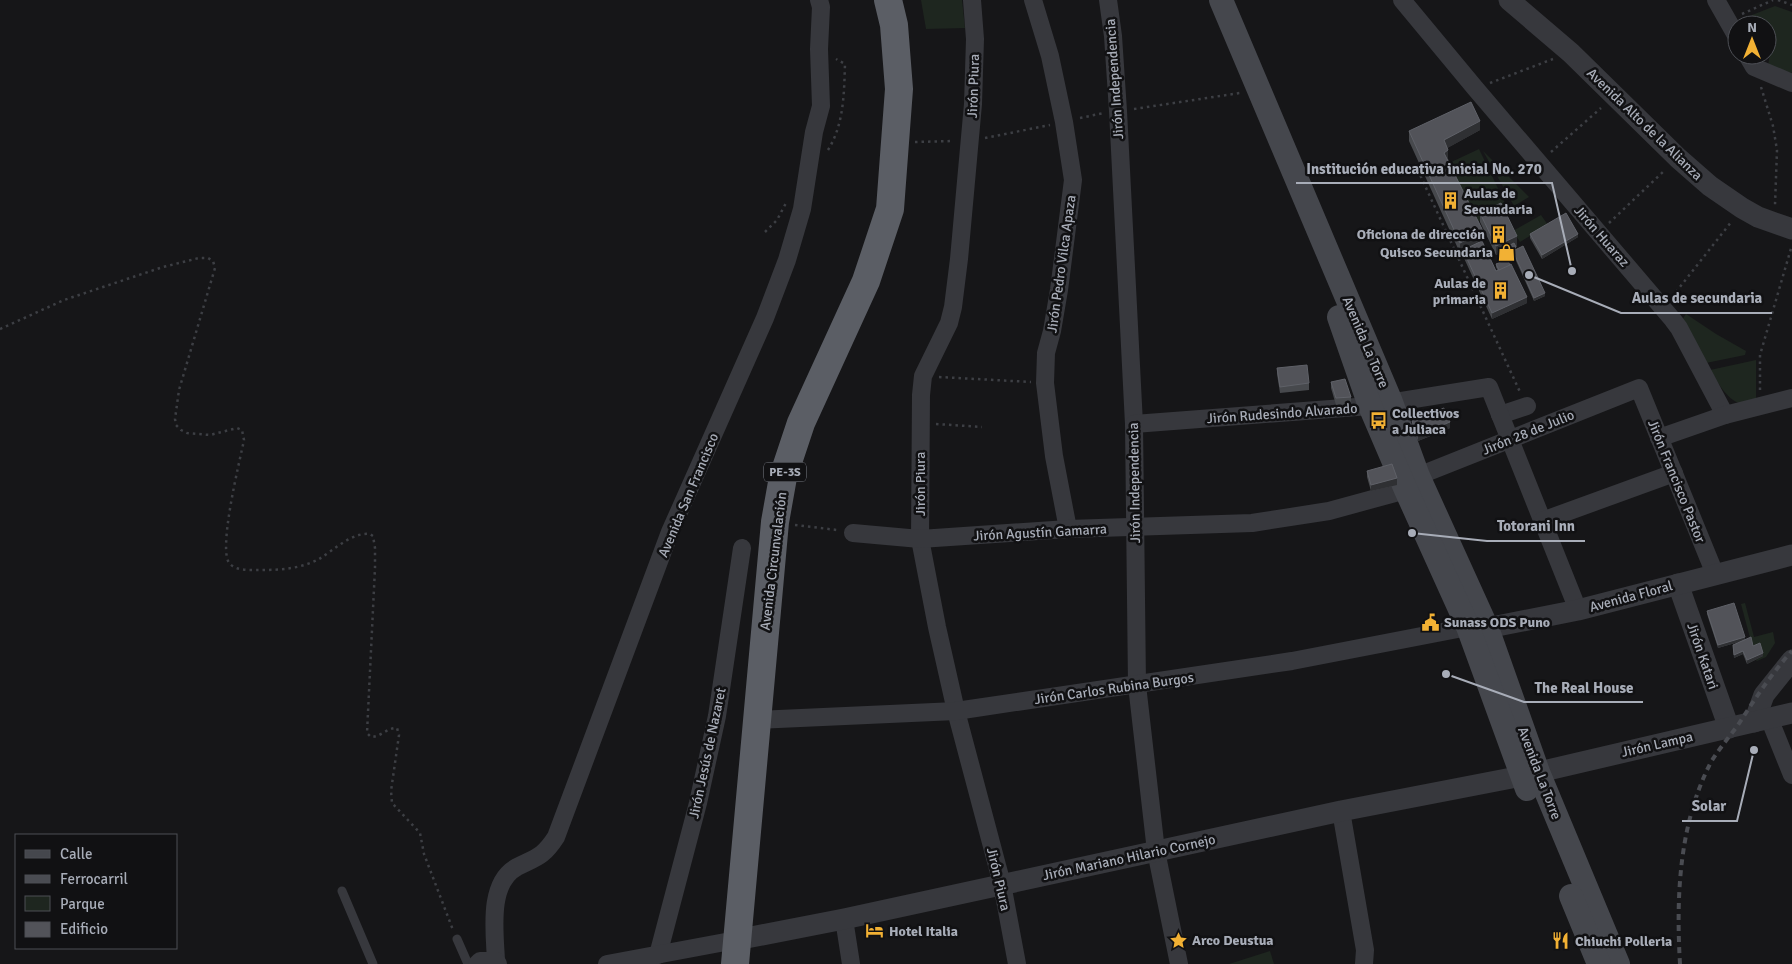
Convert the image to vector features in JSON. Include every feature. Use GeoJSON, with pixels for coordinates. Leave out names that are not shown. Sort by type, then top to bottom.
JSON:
{"type":"FeatureCollection","features":[{"type":"Feature","properties":{"kind":"highway","name":"Avenida Circunvalación"},"geometry":{"type":"LineString","coordinates":[[735,952],[775,522],[783,477],[801,422],[824,369],[840,341],[866,281],[890,209],[899,89],[894,25],[888,0]]}},
{"type":"Feature","properties":{"kind":"main road","name":"Avenida La Torre"},"geometry":{"type":"LineString","coordinates":[[1210,0],[1250,91],[1343,328],[1380,404],[1478,627],[1600,964]]}},
{"type":"Feature","properties":{"kind":"main road","name":"Avenida La Torre"},"geometry":{"type":"LineString","coordinates":[[1221,0],[1258,85],[1380,404]]}},
{"type":"Feature","properties":{"kind":"main road","name":"Avenida La Torre"},"geometry":{"type":"LineString","coordinates":[[1530,774],[1618,964]]}},
{"type":"Feature","properties":{"kind":"street","name":"Avenida San Francisco"},"geometry":{"type":"LineString","coordinates":[[497,963],[494,908],[500,889],[509,873],[540,856],[549,848],[556,837],[670,532],[765,318],[787,260],[802,209],[814,132],[821,106],[820,0]]}},
{"type":"Feature","properties":{"kind":"street","name":"Jirón Piura"},"geometry":{"type":"LineString","coordinates":[[972,0],[975,39],[973,113],[954,300],[948,322],[923,376],[920,424],[920,539],[956,711],[1002,884],[1017,964]]}},
{"type":"Feature","properties":{"kind":"street","name":"Jirón Pedro Vilca Apaza"},"geometry":{"type":"LineString","coordinates":[[1034,0],[1056,82],[1073,180],[1052,331],[1046,353],[1045,383],[1051,440],[1068,529]]}},
{"type":"Feature","properties":{"kind":"street","name":"Jirón Independencia"},"geometry":{"type":"LineString","coordinates":[[1108,0],[1113,36],[1118,112],[1134,424],[1137,684],[1156,851],[1179,964]]}},
{"type":"Feature","properties":{"kind":"street","name":"Jirón Huaraz"},"geometry":{"type":"LineString","coordinates":[[1402,0],[1538,163],[1664,308],[1679,328],[1725,415]]}},
{"type":"Feature","properties":{"kind":"street","name":"Avenida Alto de la Alianza"},"geometry":{"type":"LineString","coordinates":[[1509,0],[1571,53],[1678,158],[1722,195],[1742,208],[1783,226]]}},
{"type":"Feature","properties":{"kind":"street"},"geometry":{"type":"LineString","coordinates":[[1716,0],[1727,20]]}},
{"type":"Feature","properties":{"kind":"street"},"geometry":{"type":"LineString","coordinates":[[1758,65],[1792,83]]}},
{"type":"Feature","properties":{"kind":"street","name":"Jirón Rudesindo Alvarado"},"geometry":{"type":"LineString","coordinates":[[1134,424],[1380,404],[1489,387],[1500,415]]}},
{"type":"Feature","properties":{"kind":"street","name":"Jirón Francisco Pastor"},"geometry":{"type":"LineString","coordinates":[[1638,388],[1715,574]]}},
{"type":"Feature","properties":{"kind":"street","name":"Jirón 28 de Julio"},"geometry":{"type":"LineString","coordinates":[[1415,484],[1510,439],[1638,388]]}},
{"type":"Feature","properties":{"kind":"street"},"geometry":{"type":"LineString","coordinates":[[1660,438],[1725,415],[1792,398]]}},
{"type":"Feature","properties":{"kind":"street"},"geometry":{"type":"LineString","coordinates":[[1527,406],[1500,415],[1578,610]]}},
{"type":"Feature","properties":{"kind":"street"},"geometry":{"type":"LineString","coordinates":[[1542,521],[1674,473]]}},
{"type":"Feature","properties":{"kind":"street","name":"Jirón Agustín Gamarra"},"geometry":{"type":"LineString","coordinates":[[853,533],[920,539],[1068,529],[1252,523],[1330,512],[1415,484]]}},
{"type":"Feature","properties":{"kind":"street","name":"Jirón Jesús de Nazaret"},"geometry":{"type":"LineString","coordinates":[[658,955],[698,803],[717,716],[742,548]]}},
{"type":"Feature","properties":{"kind":"street","name":"Avenida Floral"},"geometry":{"type":"LineString","coordinates":[[1478,627],[1578,610],[1792,555]]}},
{"type":"Feature","properties":{"kind":"street","name":"Jirón Katari"},"geometry":{"type":"LineString","coordinates":[[1678,584],[1729,728]]}},
{"type":"Feature","properties":{"kind":"street","name":"Jirón Carlos Rubina Burgos"},"geometry":{"type":"LineString","coordinates":[[756,720],[956,711],[1292,661],[1478,627]]}},
{"type":"Feature","properties":{"kind":"street"},"geometry":{"type":"LineString","coordinates":[[1792,660],[1764,695],[1761,720],[1792,775]]}},
{"type":"Feature","properties":{"kind":"street","name":"Jirón Lampa"},"geometry":{"type":"LineString","coordinates":[[1530,774],[1792,713]]}},
{"type":"Feature","properties":{"kind":"street","name":"Jirón Mariano Hilario Cornejo"},"geometry":{"type":"LineString","coordinates":[[735,952],[844,919],[1341,811],[1530,774]]}},
{"type":"Feature","properties":{"kind":"street"},"geometry":{"type":"LineString","coordinates":[[1341,811],[1365,950],[1364,964]]}},
{"type":"Feature","properties":{"kind":"street"},"geometry":{"type":"LineString","coordinates":[[844,919],[852,964]]}},
{"type":"Feature","properties":{"kind":"street"},"geometry":{"type":"LineString","coordinates":[[607,964],[658,955],[735,952]]}},
{"type":"Feature","properties":{"kind":"street"},"geometry":{"type":"LineString","coordinates":[[478,964],[480,961],[497,963]]}},
{"type":"Feature","properties":{"kind":"lane"},"geometry":{"type":"LineString","coordinates":[[342,892],[373,964]]}},
{"type":"Feature","properties":{"kind":"lane"},"geometry":{"type":"LineString","coordinates":[[457,939],[468,964]]}},
{"type":"Feature","properties":{"kind":"path"},"geometry":{"type":"LineString","coordinates":[[1738,15],[1773,0]]}},
{"type":"Feature","properties":{"kind":"path"},"geometry":{"type":"LineString","coordinates":[[1778,0],[1792,4]]}},
{"type":"Feature","properties":{"kind":"path"},"geometry":{"type":"LineString","coordinates":[[1475,88],[1571,53]]}},
{"type":"Feature","properties":{"kind":"path"},"geometry":{"type":"LineString","coordinates":[[1751,65],[1770,115],[1777,150],[1783,226]]}},
{"type":"Feature","properties":{"kind":"path"},"geometry":{"type":"LineString","coordinates":[[1538,163],[1614,96]]}},
{"type":"Feature","properties":{"kind":"path"},"geometry":{"type":"LineString","coordinates":[[1599,233],[1678,158]]}},
{"type":"Feature","properties":{"kind":"path"},"geometry":{"type":"LineString","coordinates":[[1415,164],[1527,406]]}},
{"type":"Feature","properties":{"kind":"path"},"geometry":{"type":"LineString","coordinates":[[1664,308],[1742,208]]}},
{"type":"Feature","properties":{"kind":"path"},"geometry":{"type":"LineString","coordinates":[[1760,406],[1760,355],[1792,243]]}},
{"type":"Feature","properties":{"kind":"path"},"geometry":{"type":"LineString","coordinates":[[0,329],[64,300],[154,270],[199,258],[208,258],[214,261],[215,268],[178,390],[176,425],[187,433],[210,435],[237,428],[242,430],[244,434],[225,551],[226,558],[230,564],[238,568],[247,569],[283,570],[294,568],[317,560],[359,534],[370,534],[373,536],[375,568],[367,733],[371,737],[377,737],[391,728],[397,728],[399,732],[391,792],[392,803],[420,833],[424,854],[457,939]]}},
{"type":"Feature","properties":{"kind":"path"},"geometry":{"type":"LineString","coordinates":[[923,376],[1045,383]]}},
{"type":"Feature","properties":{"kind":"path"},"geometry":{"type":"LineString","coordinates":[[920,424],[982,427]]}},
{"type":"Feature","properties":{"kind":"path"},"geometry":{"type":"LineString","coordinates":[[775,522],[853,533]]}},
{"type":"Feature","properties":{"kind":"green space"},"geometry":{"type":"Polygon","coordinates":[[[921,0],[962,0],[965,28],[926,29],[921,0]]]}},
{"type":"Feature","properties":{"kind":"green space"},"geometry":{"type":"Polygon","coordinates":[[[1775,6],[1792,12],[1792,73],[1768,66],[1777,65],[1777,15],[1752,15],[1775,6]]]}},
{"type":"Feature","properties":{"kind":"green space"},"geometry":{"type":"Polygon","coordinates":[[[1479,149],[1507,207],[1475,223],[1447,164],[1479,149]]]}},
{"type":"Feature","properties":{"kind":"green space"},"geometry":{"type":"Polygon","coordinates":[[[1483,151],[1529,197],[1514,206],[1483,151]]]}},
{"type":"Feature","properties":{"kind":"green space"},"geometry":{"type":"Polygon","coordinates":[[[1541,215],[1548,225],[1520,242],[1513,231],[1541,215]]]}},
{"type":"Feature","properties":{"kind":"green space"},"geometry":{"type":"Polygon","coordinates":[[[1686,314],[1746,351],[1745,355],[1706,363],[1682,320],[1686,314]]]}},
{"type":"Feature","properties":{"kind":"green space"},"geometry":{"type":"Polygon","coordinates":[[[1756,360],[1756,401],[1740,403],[1731,398],[1723,390],[1710,370],[1756,360]]]}},
{"type":"Feature","properties":{"kind":"green space"},"geometry":{"type":"Polygon","coordinates":[[[1745,603],[1754,637],[1773,632],[1775,643],[1766,657],[1757,661],[1763,656],[1753,649],[1741,604],[1745,603]]]}},
{"type":"Feature","properties":{"kind":"green space"},"geometry":{"type":"Polygon","coordinates":[[[1270,951],[1274,964],[1229,964],[1270,951]]]}},
{"type":"Feature","properties":{"kind":"building","name":"Aulas de Secundaria"},"geometry":{"type":"Polygon","coordinates":[[[1471,102],[1480,121],[1444,140],[1448,150],[1444,153],[1483,231],[1460,243],[1409,131],[1471,102]]]}},
{"type":"Feature","properties":{"kind":"building","name":"Oficiona de dirección"},"geometry":{"type":"Polygon","coordinates":[[[1501,203],[1517,236],[1496,246],[1480,213],[1501,203]]]}},
{"type":"Feature","properties":{"kind":"building"},"geometry":{"type":"Polygon","coordinates":[[[1566,213],[1578,234],[1542,255],[1530,234],[1566,213]]]}},
{"type":"Feature","properties":{"kind":"building","name":"Aulas de primaria"},"geometry":{"type":"Polygon","coordinates":[[[1482,241],[1496,271],[1511,264],[1527,297],[1492,313],[1463,250],[1482,241]]]}},
{"type":"Feature","properties":{"kind":"building"},"geometry":{"type":"Polygon","coordinates":[[[1514,243],[1516,247],[1501,255],[1498,251],[1514,243]]]}},
{"type":"Feature","properties":{"kind":"building","name":"Aulas de Secundaria"},"geometry":{"type":"Polygon","coordinates":[[[1523,246],[1545,293],[1534,298],[1513,251],[1523,246]]]}},
{"type":"Feature","properties":{"kind":"building"},"geometry":{"type":"Polygon","coordinates":[[[1507,259],[1510,265],[1499,270],[1496,264],[1507,259]]]}},
{"type":"Feature","properties":{"kind":"building"},"geometry":{"type":"Polygon","coordinates":[[[1307,365],[1309,383],[1280,387],[1277,368],[1307,365]]]}},
{"type":"Feature","properties":{"kind":"building"},"geometry":{"type":"Polygon","coordinates":[[[1345,379],[1351,397],[1336,398],[1331,382],[1345,379]]]}},
{"type":"Feature","properties":{"kind":"building"},"geometry":{"type":"Polygon","coordinates":[[[1444,408],[1450,422],[1418,435],[1412,421],[1444,408]]]}},
{"type":"Feature","properties":{"kind":"building"},"geometry":{"type":"Polygon","coordinates":[[[1392,464],[1397,478],[1371,485],[1367,471],[1392,464]]]}},
{"type":"Feature","properties":{"kind":"building"},"geometry":{"type":"Polygon","coordinates":[[[1734,603],[1745,637],[1718,645],[1707,611],[1734,603]]]}},
{"type":"Feature","properties":{"kind":"building"},"geometry":{"type":"Polygon","coordinates":[[[1751,637],[1753,646],[1760,643],[1763,653],[1747,660],[1743,651],[1734,655],[1733,645],[1751,637]]]}},
{"type":"Feature","properties":{"kind":"railway"},"geometry":{"type":"LineString","coordinates":[[1680,964],[1679,912],[1682,861],[1686,835],[1700,786],[1714,757],[1770,678],[1792,651]]}},
{"type":"Feature","properties":{"kind":"place","name":"Aulas de Secundaria"},"geometry":{"type":"Point","coordinates":[1450,201]}},
{"type":"Feature","properties":{"kind":"place","name":"Oficiona de dirección"},"geometry":{"type":"Point","coordinates":[1499,234]}},
{"type":"Feature","properties":{"kind":"place","name":"Quisco Secundaria"},"geometry":{"type":"Point","coordinates":[1507,252]}},
{"type":"Feature","properties":{"kind":"place","name":"Institución educativa inicial No. 270"},"geometry":{"type":"Point","coordinates":[1572,271]}},
{"type":"Feature","properties":{"kind":"place","name":"Aulas de secundaria"},"geometry":{"type":"Point","coordinates":[1529,275]}},
{"type":"Feature","properties":{"kind":"place","name":"Aulas de primaria"},"geometry":{"type":"Point","coordinates":[1500,291]}},
{"type":"Feature","properties":{"kind":"place","name":"Collectivos a Juliaca"},"geometry":{"type":"Point","coordinates":[1378,421]}},
{"type":"Feature","properties":{"kind":"place","name":"Totorani Inn"},"geometry":{"type":"Point","coordinates":[1412,533]}},
{"type":"Feature","properties":{"kind":"place","name":"Sunass ODS Puno"},"geometry":{"type":"Point","coordinates":[1430,622]}},
{"type":"Feature","properties":{"kind":"place","name":"The Real House"},"geometry":{"type":"Point","coordinates":[1446,674]}},
{"type":"Feature","properties":{"kind":"place","name":"Solar"},"geometry":{"type":"Point","coordinates":[1754,750]}},
{"type":"Feature","properties":{"kind":"place","name":"Hotel Italia"},"geometry":{"type":"Point","coordinates":[875,931]}},
{"type":"Feature","properties":{"kind":"place","name":"Arco Deustua"},"geometry":{"type":"Point","coordinates":[1178,940]}},
{"type":"Feature","properties":{"kind":"place","name":"Chiuchi Polleria"},"geometry":{"type":"Point","coordinates":[1561,941]}}]}
